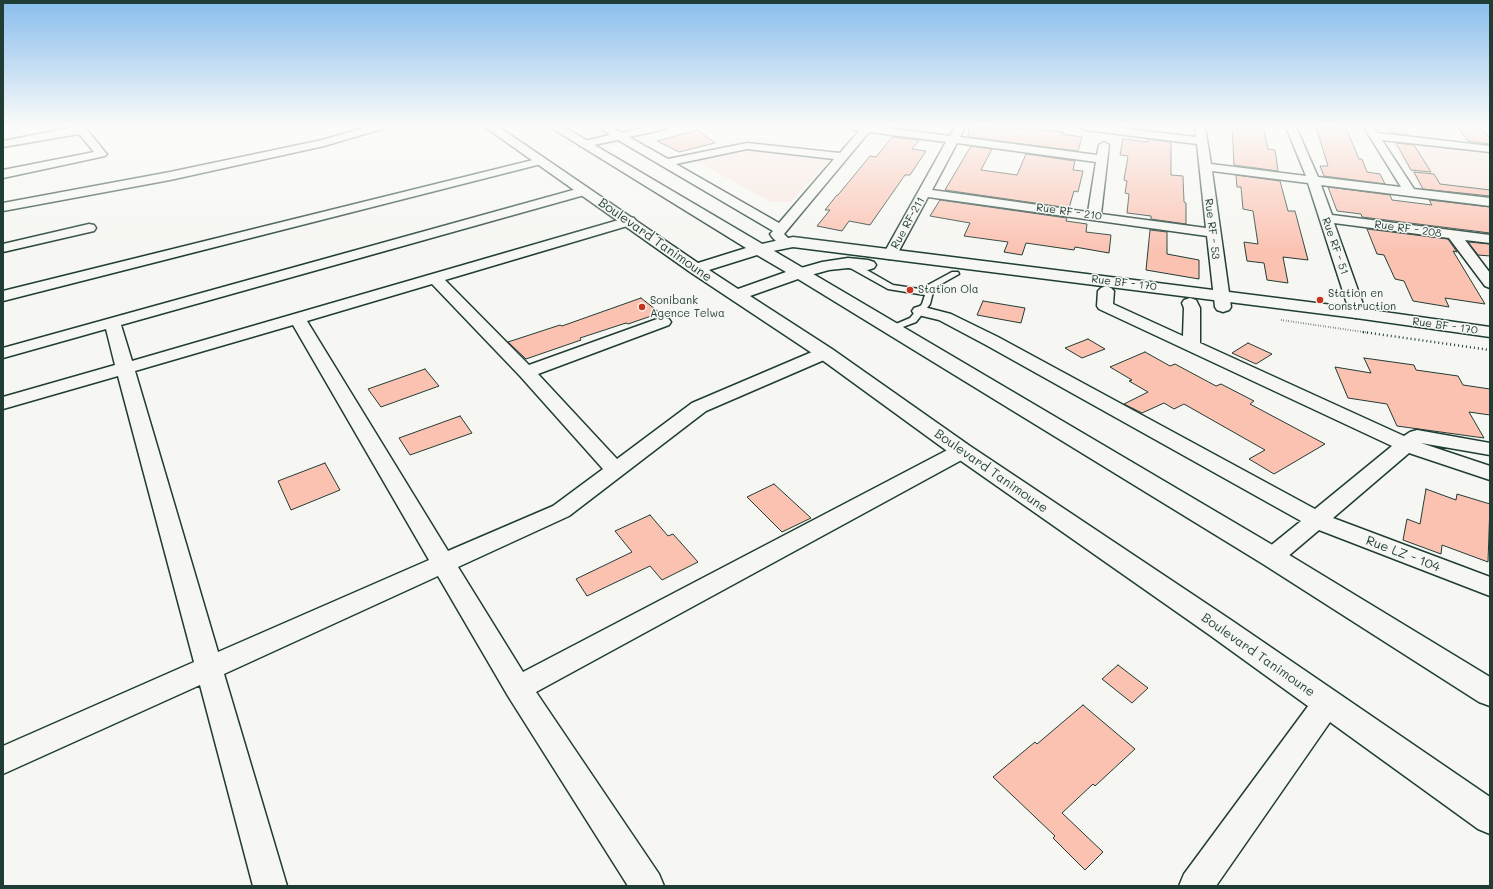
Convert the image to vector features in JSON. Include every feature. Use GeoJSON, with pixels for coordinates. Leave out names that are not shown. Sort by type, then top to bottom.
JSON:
{"type":"FeatureCollection","features":[{"type":"Feature","properties":{"kind":"main road","name":"Boulevard Tanimoune"},"geometry":{"type":"LineString","coordinates":[[552,168],[696,269],[825,353],[962,451],[1327,702],[1490,817]]}},
{"type":"Feature","properties":{"kind":"main road"},"geometry":{"type":"LineString","coordinates":[[625,168],[1272,557],[1490,693]]}},
{"type":"Feature","properties":{"kind":"main road","name":"Rue BF - 170"},"geometry":{"type":"LineString","coordinates":[[696,269],[758,249],[783,236],[793,242],[1221,301],[1490,344]]}},
{"type":"Feature","properties":{"kind":"main road","name":"Rue BF - 170"},"geometry":{"type":"LineString","coordinates":[[738,295],[823,266],[848,263],[1106,291],[1190,302],[1221,301],[1356,313],[1490,332]]}},
{"type":"Feature","properties":{"kind":"street"},"geometry":{"type":"LineString","coordinates":[[3,174],[30,168]]}},
{"type":"Feature","properties":{"kind":"street"},"geometry":{"type":"LineString","coordinates":[[3,207],[205,168]]}},
{"type":"Feature","properties":{"kind":"street"},"geometry":{"type":"LineString","coordinates":[[3,296],[511,168]]}},
{"type":"Feature","properties":{"kind":"street"},"geometry":{"type":"LineString","coordinates":[[676,168],[783,236],[834,168]]}},
{"type":"Feature","properties":{"kind":"street","name":"Rue RF-211"},"geometry":{"type":"LineString","coordinates":[[890,255],[938,168]]}},
{"type":"Feature","properties":{"kind":"street"},"geometry":{"type":"LineString","coordinates":[[1094,216],[1101,168]]}},
{"type":"Feature","properties":{"kind":"street","name":"Rue RF - 53"},"geometry":{"type":"LineString","coordinates":[[1204,168],[1221,301]]}},
{"type":"Feature","properties":{"kind":"street"},"geometry":{"type":"LineString","coordinates":[[1218,168],[1313,179],[1490,202]]}},
{"type":"Feature","properties":{"kind":"street","name":"Rue RF - 51"},"geometry":{"type":"LineString","coordinates":[[1309,168],[1357,310],[1356,313]]}},
{"type":"Feature","properties":{"kind":"street"},"geometry":{"type":"LineString","coordinates":[[1395,168],[1410,192]]}},
{"type":"Feature","properties":{"kind":"street"},"geometry":{"type":"LineString","coordinates":[[3,353],[584,191]]}},
{"type":"Feature","properties":{"kind":"street","name":"Rue RF - 210"},"geometry":{"type":"LineString","coordinates":[[924,193],[1213,233]]}},
{"type":"Feature","properties":{"kind":"street","name":"Rue RF - 208"},"geometry":{"type":"LineString","coordinates":[[1326,218],[1490,240]]}},
{"type":"Feature","properties":{"kind":"street"},"geometry":{"type":"LineString","coordinates":[[3,403],[629,222]]}},
{"type":"Feature","properties":{"kind":"street"},"geometry":{"type":"LineString","coordinates":[[3,248],[89,228]]}},
{"type":"Feature","properties":{"kind":"street"},"geometry":{"type":"LineString","coordinates":[[1454,235],[1490,283]]}},
{"type":"Feature","properties":{"kind":"street"},"geometry":{"type":"LineString","coordinates":[[1474,261],[1490,263]]}},
{"type":"Feature","properties":{"kind":"street"},"geometry":{"type":"LineString","coordinates":[[435,279],[526,372],[615,469]]}},
{"type":"Feature","properties":{"kind":"street"},"geometry":{"type":"LineString","coordinates":[[1106,291],[1105,306],[1406,445],[1490,473]]}},
{"type":"Feature","properties":{"kind":"street"},"geometry":{"type":"LineString","coordinates":[[1190,302],[1192,308],[1191,345]]}},
{"type":"Feature","properties":{"kind":"street","name":"Rue LZ - 104"},"geometry":{"type":"LineString","coordinates":[[920,311],[945,317],[992,341],[1317,520],[1490,587]]}},
{"type":"Feature","properties":{"kind":"street"},"geometry":{"type":"LineString","coordinates":[[297,319],[518,688],[647,886]]}},
{"type":"Feature","properties":{"kind":"street"},"geometry":{"type":"LineString","coordinates":[[112,322],[270,886]]}},
{"type":"Feature","properties":{"kind":"street"},"geometry":{"type":"LineString","coordinates":[[526,372],[663,322]]}},
{"type":"Feature","properties":{"kind":"street"},"geometry":{"type":"LineString","coordinates":[[3,760],[561,511],[699,407],[825,353]]}},
{"type":"Feature","properties":{"kind":"street"},"geometry":{"type":"LineString","coordinates":[[1272,557],[1417,436],[1490,449]]}},
{"type":"Feature","properties":{"kind":"street"},"geometry":{"type":"LineString","coordinates":[[518,688],[962,451]]}},
{"type":"Feature","properties":{"kind":"street"},"geometry":{"type":"LineString","coordinates":[[1196,886],[1327,702]]}},
{"type":"Feature","properties":{"kind":"lane"},"geometry":{"type":"LineString","coordinates":[[848,263],[891,287],[930,293]]}},
{"type":"Feature","properties":{"kind":"lane"},"geometry":{"type":"LineString","coordinates":[[892,329],[913,320],[926,304],[931,288],[955,274]]}},
{"type":"Feature","properties":{"kind":"path"},"geometry":{"type":"LineString","coordinates":[[1278,320],[1490,350]]}},
{"type":"Feature","properties":{"kind":"shaded area"},"geometry":{"type":"Polygon","coordinates":[[[710,168],[821,168],[791,202],[771,202],[710,168]]]}},
{"type":"Feature","properties":{"kind":"shaded area"},"geometry":{"type":"Polygon","coordinates":[[[1408,168],[1490,168],[1490,196],[1421,188],[1408,168]]]}},
{"type":"Feature","properties":{"kind":"building"},"geometry":{"type":"Polygon","coordinates":[[[860,168],[914,168],[910,175],[905,175],[870,225],[849,221],[842,231],[817,226],[830,210],[825,210],[860,168]]]}},
{"type":"Feature","properties":{"kind":"building"},"geometry":{"type":"Polygon","coordinates":[[[958,168],[982,168],[981,170],[1017,175],[1020,168],[1073,168],[1073,170],[1083,171],[1078,192],[1074,191],[1069,208],[945,190],[958,168]]]}},
{"type":"Feature","properties":{"kind":"building"},"geometry":{"type":"Polygon","coordinates":[[[1126,168],[1171,168],[1171,175],[1183,176],[1184,202],[1186,203],[1186,224],[1151,219],[1151,216],[1127,213],[1129,194],[1125,193],[1127,181],[1124,180],[1126,168]]]}},
{"type":"Feature","properties":{"kind":"building"},"geometry":{"type":"Polygon","coordinates":[[[1260,168],[1278,168],[1278,171],[1260,168]]]}},
{"type":"Feature","properties":{"kind":"building"},"geometry":{"type":"Polygon","coordinates":[[[1321,168],[1366,168],[1367,172],[1380,174],[1385,184],[1324,176],[1321,168]]]}},
{"type":"Feature","properties":{"kind":"building"},"geometry":{"type":"Polygon","coordinates":[[[1410,168],[1429,168],[1431,172],[1411,170],[1410,168]]]}},
{"type":"Feature","properties":{"kind":"building"},"geometry":{"type":"Polygon","coordinates":[[[1414,172],[1434,174],[1440,184],[1490,190],[1490,196],[1423,189],[1414,172]]]}},
{"type":"Feature","properties":{"kind":"building"},"geometry":{"type":"Polygon","coordinates":[[[1236,175],[1280,181],[1288,211],[1295,211],[1308,260],[1283,257],[1288,283],[1267,280],[1264,263],[1247,261],[1244,242],[1258,244],[1253,211],[1243,209],[1241,187],[1237,187],[1236,175]]]}},
{"type":"Feature","properties":{"kind":"building"},"geometry":{"type":"Polygon","coordinates":[[[1328,187],[1390,195],[1392,200],[1432,205],[1429,200],[1490,207],[1490,233],[1362,217],[1361,214],[1337,211],[1328,187]]]}},
{"type":"Feature","properties":{"kind":"building"},"geometry":{"type":"Polygon","coordinates":[[[940,200],[1067,218],[1066,221],[1087,224],[1086,232],[1111,235],[1109,253],[1075,247],[1074,250],[1026,243],[1022,255],[1004,252],[1008,242],[964,236],[970,223],[930,216],[940,200]]]}},
{"type":"Feature","properties":{"kind":"building"},"geometry":{"type":"Polygon","coordinates":[[[1367,229],[1448,239],[1457,252],[1453,251],[1485,304],[1445,298],[1449,307],[1413,301],[1404,281],[1395,279],[1384,255],[1377,254],[1367,229]]]}},
{"type":"Feature","properties":{"kind":"building"},"geometry":{"type":"Polygon","coordinates":[[[1150,230],[1167,232],[1167,254],[1199,260],[1199,279],[1146,270],[1150,230]]]}},
{"type":"Feature","properties":{"kind":"building"},"geometry":{"type":"Polygon","coordinates":[[[1468,242],[1490,244],[1490,256],[1478,255],[1468,242]]]}},
{"type":"Feature","properties":{"kind":"building"},"geometry":{"type":"Polygon","coordinates":[[[641,298],[660,313],[580,338],[581,340],[526,359],[508,342],[560,325],[562,326],[641,298]]]}},
{"type":"Feature","properties":{"kind":"building"},"geometry":{"type":"Polygon","coordinates":[[[983,301],[1025,308],[1021,323],[977,315],[983,301]]]}},
{"type":"Feature","properties":{"kind":"building"},"geometry":{"type":"Polygon","coordinates":[[[1088,339],[1105,349],[1082,358],[1065,348],[1088,339]]]}},
{"type":"Feature","properties":{"kind":"building"},"geometry":{"type":"Polygon","coordinates":[[[1248,343],[1272,354],[1256,364],[1232,353],[1248,343]]]}},
{"type":"Feature","properties":{"kind":"building"},"geometry":{"type":"Polygon","coordinates":[[[1145,352],[1170,366],[1175,364],[1216,386],[1221,384],[1254,401],[1250,404],[1325,444],[1274,474],[1249,459],[1265,450],[1184,404],[1174,409],[1164,403],[1142,413],[1124,404],[1148,392],[1129,381],[1132,380],[1110,367],[1145,352]]]}},
{"type":"Feature","properties":{"kind":"building"},"geometry":{"type":"Polygon","coordinates":[[[1364,358],[1414,365],[1416,370],[1458,376],[1463,385],[1490,389],[1490,415],[1469,412],[1484,438],[1397,426],[1387,404],[1348,398],[1335,367],[1371,373],[1364,358]]]}},
{"type":"Feature","properties":{"kind":"building"},"geometry":{"type":"Polygon","coordinates":[[[425,369],[439,386],[381,407],[368,389],[425,369]]]}},
{"type":"Feature","properties":{"kind":"building"},"geometry":{"type":"Polygon","coordinates":[[[460,416],[472,433],[410,455],[399,438],[460,416]]]}},
{"type":"Feature","properties":{"kind":"building"},"geometry":{"type":"Polygon","coordinates":[[[325,463],[340,490],[291,510],[278,481],[325,463]]]}},
{"type":"Feature","properties":{"kind":"building"},"geometry":{"type":"Polygon","coordinates":[[[774,484],[811,518],[782,532],[747,497],[774,484]]]}},
{"type":"Feature","properties":{"kind":"building"},"geometry":{"type":"Polygon","coordinates":[[[1426,489],[1456,500],[1457,494],[1490,504],[1488,562],[1442,545],[1441,554],[1403,540],[1407,519],[1420,524],[1426,489]]]}},
{"type":"Feature","properties":{"kind":"building"},"geometry":{"type":"Polygon","coordinates":[[[650,515],[668,536],[673,534],[698,562],[662,580],[650,566],[587,596],[576,579],[632,552],[615,531],[650,515]]]}},
{"type":"Feature","properties":{"kind":"building"},"geometry":{"type":"Polygon","coordinates":[[[1118,665],[1148,688],[1132,703],[1102,679],[1118,665]]]}},
{"type":"Feature","properties":{"kind":"building"},"geometry":{"type":"Polygon","coordinates":[[[1083,705],[1135,749],[1095,786],[1093,784],[1062,813],[1103,852],[1085,870],[1053,838],[1055,836],[993,777],[1035,742],[1037,744],[1083,705]]]}},
{"type":"Feature","properties":{"kind":"place","name":"Station Ola"},"geometry":{"type":"Point","coordinates":[910,290]}},
{"type":"Feature","properties":{"kind":"place","name":"Station en construction"},"geometry":{"type":"Point","coordinates":[1320,300]}},
{"type":"Feature","properties":{"kind":"place","name":"Sonibank Agence Telwa"},"geometry":{"type":"Point","coordinates":[642,307]}}]}
